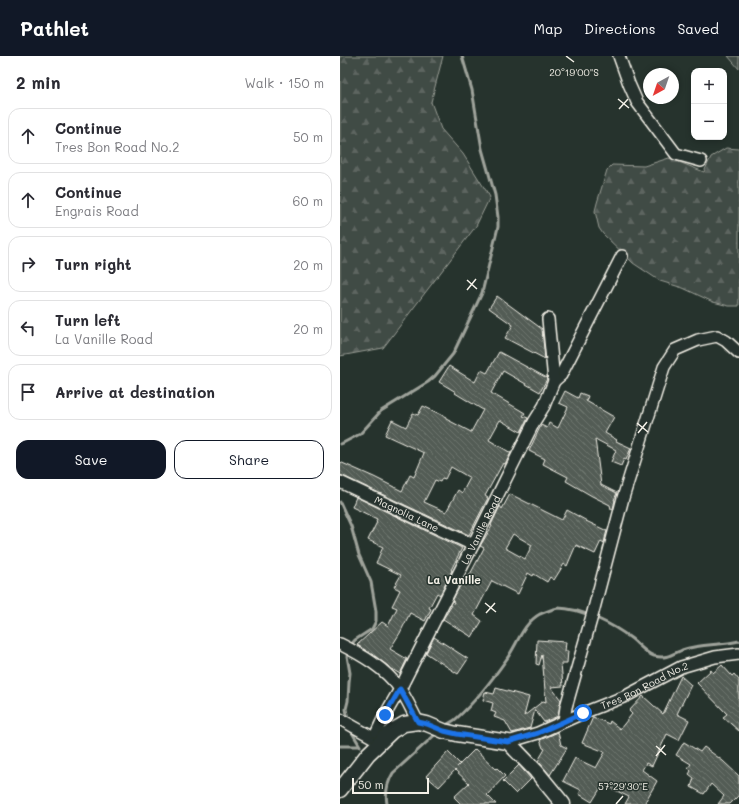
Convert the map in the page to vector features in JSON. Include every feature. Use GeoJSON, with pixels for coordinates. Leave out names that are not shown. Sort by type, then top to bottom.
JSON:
{"type":"FeatureCollection","features":[{"type":"Feature","properties":{"kind":"street"},"geometry":{"type":"LineString","coordinates":[[618,56],[637,102],[676,154],[701,161]]}},
{"type":"Feature","properties":{"kind":"street","name":"La Vanille Road"},"geometry":{"type":"LineString","coordinates":[[554,381],[561,375],[622,256]]}},
{"type":"Feature","properties":{"kind":"street","name":"La Vanille Road"},"geometry":{"type":"LineString","coordinates":[[380,742],[377,732],[385,715],[400,689],[534,422],[544,406],[554,381],[548,319]]}},
{"type":"Feature","properties":{"kind":"street"},"geometry":{"type":"LineString","coordinates":[[564,722],[566,707],[594,609],[623,498],[664,367],[675,350],[698,340],[717,336],[726,341],[739,353]]}},
{"type":"Feature","properties":{"kind":"street","name":"Magnolia Lane"},"geometry":{"type":"LineString","coordinates":[[340,482],[473,545]]}},
{"type":"Feature","properties":{"kind":"street"},"geometry":{"type":"LineString","coordinates":[[340,644],[357,653],[386,673],[400,689],[422,723]]}},
{"type":"Feature","properties":{"kind":"street","name":"Tres Bon Road No.2"},"geometry":{"type":"LineString","coordinates":[[508,742],[538,733],[626,696],[681,667],[715,657],[739,654]]}},
{"type":"Feature","properties":{"kind":"street"},"geometry":{"type":"LineString","coordinates":[[340,719],[380,742]]}},
{"type":"Feature","properties":{"kind":"street"},"geometry":{"type":"LineString","coordinates":[[340,790],[368,754],[392,731],[404,724],[422,723],[444,731],[508,742],[536,771],[563,804]]}},
{"type":"Feature","properties":{"kind":"green space"},"geometry":{"type":"Polygon","coordinates":[[[340,56],[443,56],[431,102],[441,129],[463,154],[490,197],[476,226],[383,348],[340,356],[340,56]]]}},
{"type":"Feature","properties":{"kind":"green space"},"geometry":{"type":"Polygon","coordinates":[[[728,56],[739,56],[739,69],[728,56]]]}},
{"type":"Feature","properties":{"kind":"green space"},"geometry":{"type":"Polygon","coordinates":[[[726,148],[739,149],[739,306],[729,306],[713,302],[683,288],[660,281],[633,263],[603,234],[599,228],[595,211],[607,170],[612,165],[644,166],[669,158],[704,172],[711,157],[726,148]]]}},
{"type":"Feature","properties":{"kind":"building"},"geometry":{"type":"Polygon","coordinates":[[[497,296],[542,329],[545,359],[505,338],[513,325],[489,308],[497,296]]]}},
{"type":"Feature","properties":{"kind":"building"},"geometry":{"type":"Polygon","coordinates":[[[499,352],[547,379],[540,392],[503,371],[491,393],[525,413],[523,416],[528,418],[521,432],[500,420],[489,440],[511,453],[505,464],[503,463],[485,496],[488,498],[469,535],[340,475],[340,462],[402,491],[410,475],[414,477],[424,453],[385,435],[392,420],[406,427],[413,413],[418,415],[423,406],[446,417],[446,419],[471,432],[483,410],[439,382],[449,366],[475,382],[481,370],[487,373],[499,352]],[[451,467],[445,479],[442,478],[440,482],[435,480],[424,502],[446,512],[458,490],[462,493],[470,478],[451,467]]]}},
{"type":"Feature","properties":{"kind":"building"},"geometry":{"type":"Polygon","coordinates":[[[565,391],[578,398],[580,393],[588,396],[586,401],[614,417],[605,433],[617,440],[616,441],[631,448],[626,460],[624,459],[621,466],[611,462],[616,450],[595,439],[601,485],[617,493],[614,500],[613,509],[611,509],[610,505],[566,481],[568,477],[543,464],[545,459],[529,451],[541,425],[547,428],[549,423],[558,428],[568,407],[559,403],[565,391]]]}},
{"type":"Feature","properties":{"kind":"building"},"geometry":{"type":"Polygon","coordinates":[[[510,494],[562,520],[567,510],[607,531],[604,543],[601,541],[595,554],[576,545],[567,566],[564,564],[554,580],[550,577],[547,582],[534,574],[533,576],[528,573],[518,594],[492,581],[474,615],[482,621],[472,637],[443,619],[454,602],[452,601],[463,580],[466,582],[484,548],[480,546],[492,526],[491,525],[500,506],[502,509],[510,494]],[[513,534],[505,548],[525,559],[532,545],[513,534]]]}},
{"type":"Feature","properties":{"kind":"building"},"geometry":{"type":"Polygon","coordinates":[[[356,497],[462,548],[440,595],[437,593],[429,608],[431,609],[425,621],[410,613],[390,649],[407,659],[400,674],[357,645],[382,622],[388,626],[397,608],[392,606],[400,590],[394,587],[401,575],[376,563],[383,547],[368,540],[377,519],[352,507],[356,497]]]}},
{"type":"Feature","properties":{"kind":"building"},"geometry":{"type":"Polygon","coordinates":[[[434,637],[468,659],[458,674],[426,653],[434,637]]]}},
{"type":"Feature","properties":{"kind":"building"},"geometry":{"type":"Polygon","coordinates":[[[537,640],[566,642],[565,651],[568,651],[567,663],[561,663],[563,686],[551,687],[561,700],[558,716],[544,722],[535,710],[530,728],[512,733],[505,721],[494,717],[496,713],[491,711],[493,703],[483,700],[485,692],[494,694],[496,688],[529,697],[524,716],[543,701],[546,702],[542,655],[539,665],[536,664],[537,640]]]}},
{"type":"Feature","properties":{"kind":"building"},"geometry":{"type":"Polygon","coordinates":[[[722,665],[732,676],[734,674],[739,680],[739,731],[723,717],[727,714],[697,683],[711,670],[713,673],[722,665]]]}},
{"type":"Feature","properties":{"kind":"building"},"geometry":{"type":"Polygon","coordinates":[[[681,676],[691,685],[677,714],[689,720],[679,740],[667,734],[652,766],[646,763],[642,770],[657,781],[644,804],[625,804],[629,797],[603,784],[592,802],[579,794],[581,790],[563,781],[575,758],[596,768],[605,752],[582,743],[593,717],[609,724],[610,721],[620,729],[632,714],[629,711],[643,696],[663,714],[681,676]]]}},
{"type":"Feature","properties":{"kind":"building"},"geometry":{"type":"Polygon","coordinates":[[[558,732],[561,745],[567,748],[550,775],[538,761],[545,749],[543,748],[540,740],[558,732]]]}},
{"type":"Feature","properties":{"kind":"building"},"geometry":{"type":"Polygon","coordinates":[[[684,742],[700,752],[704,747],[723,761],[739,776],[739,795],[730,804],[718,804],[724,796],[711,784],[704,794],[691,787],[694,778],[689,774],[691,771],[688,768],[691,764],[676,755],[684,742]]]}},
{"type":"Feature","properties":{"kind":"building"},"geometry":{"type":"Polygon","coordinates":[[[475,749],[505,776],[487,795],[496,804],[461,804],[454,797],[469,783],[455,770],[439,787],[426,776],[448,752],[460,764],[475,749]]]}},
{"type":"Feature","properties":{"kind":"building"},"geometry":{"type":"Polygon","coordinates":[[[519,765],[531,779],[516,794],[503,781],[519,765]]]}},
{"type":"Feature","properties":{"kind":"waterway"},"geometry":{"type":"LineString","coordinates":[[340,444],[360,434],[381,411],[428,382],[435,376],[453,354],[482,293],[498,227],[498,217],[495,195],[482,149],[472,90],[462,56]]}},
{"type":"Feature","properties":{"kind":"waterway"},"geometry":{"type":"LineString","coordinates":[[340,502],[351,526],[359,555],[371,582],[376,611],[376,621],[372,629],[355,640],[350,646]]}},
{"type":"Feature","properties":{"kind":"waterway"},"geometry":{"type":"LineString","coordinates":[[445,726],[457,718],[471,705],[506,660],[529,623],[540,614],[553,609],[558,608],[577,611],[597,618],[625,634],[648,653],[658,657],[668,656],[696,646],[725,644],[739,641]]}},
{"type":"Feature","properties":{"kind":"waterway"},"geometry":{"type":"LineString","coordinates":[[348,652],[347,656],[350,673],[346,709],[348,719]]}},
{"type":"Feature","properties":{"kind":"waterway"},"geometry":{"type":"LineString","coordinates":[[350,729],[360,746]]}},
{"type":"Feature","properties":{"kind":"waterway"},"geometry":{"type":"LineString","coordinates":[[387,804],[387,788],[393,773],[438,732]]}},
{"type":"Feature","properties":{"kind":"waterway"},"geometry":{"type":"LineString","coordinates":[[340,746],[360,746]]}},
{"type":"Feature","properties":{"kind":"district","name":"La Vanille"},"geometry":{"type":"Point","coordinates":[454,579]}},
{"type":"Feature","properties":{"kind":"route"},"geometry":{"type":"LineString","coordinates":[[385,715],[400,689],[418,722],[457,734],[508,742],[538,733],[583,713]]}}]}
